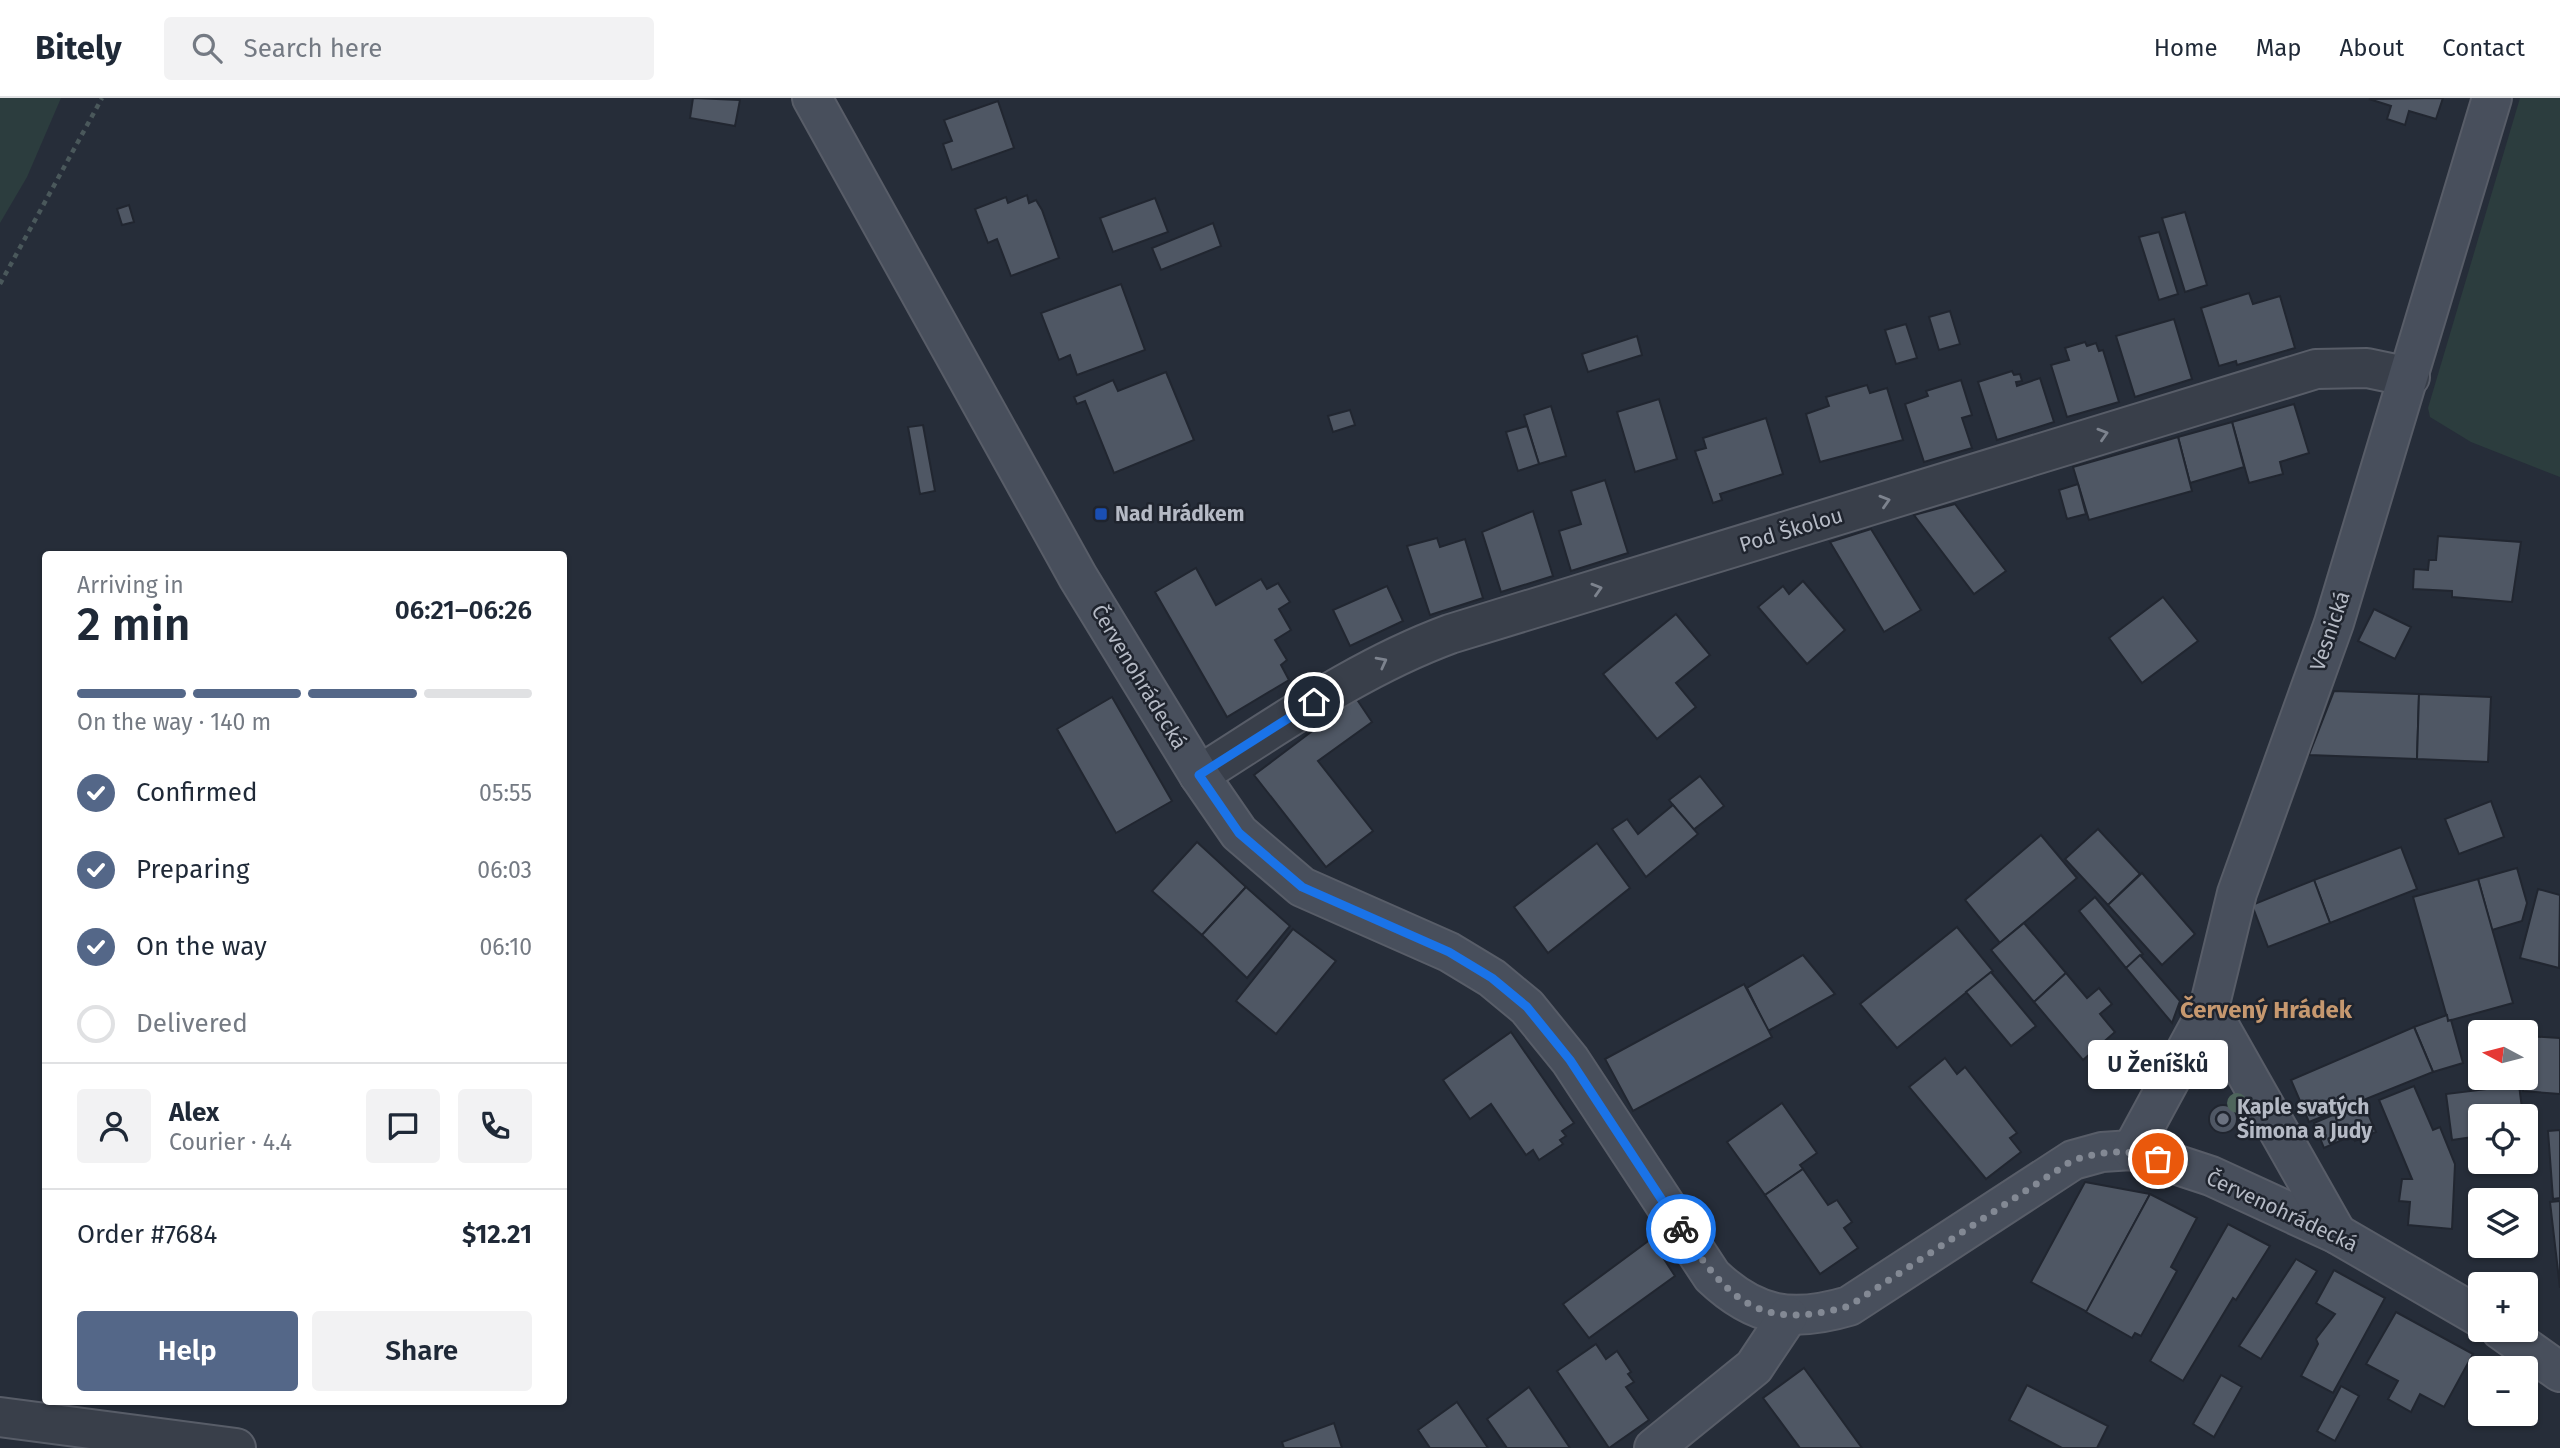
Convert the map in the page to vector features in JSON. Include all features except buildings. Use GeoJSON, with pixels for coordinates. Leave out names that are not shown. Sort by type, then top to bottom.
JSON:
{"type":"FeatureCollection","features":[{"type":"Feature","properties":{"kind":"street","name":"Červenohrádecká"},"geometry":{"type":"LineString","coordinates":[[812,98],[1078,577],[1199,775],[1239,833],[1302,887],[1449,952],[1492,978],[1527,1007],[1570,1060],[1712,1276],[1731,1294],[1751,1306],[1788,1316],[1815,1316],[1849,1306],[2073,1160],[2102,1152],[2132,1150],[2211,1176],[2337,1234],[2468,1310]]}},
{"type":"Feature","properties":{"kind":"street","name":"Vesnická"},"geometry":{"type":"LineString","coordinates":[[2132,1150],[2209,1008],[2237,893],[2334,623],[2492,98]]}},
{"type":"Feature","properties":{"kind":"street","name":"Pod Školou"},"geometry":{"type":"LineString","coordinates":[[1199,775],[1360,673],[1399,653],[1450,634],[2316,369],[2367,368],[2410,377]]}},
{"type":"Feature","properties":{"kind":"street"},"geometry":{"type":"LineString","coordinates":[[2209,1008],[2337,1234]]}},
{"type":"Feature","properties":{"kind":"street"},"geometry":{"type":"LineString","coordinates":[[1654,1448],[1754,1367],[1788,1316]]}},
{"type":"Feature","properties":{"kind":"street"},"geometry":{"type":"LineString","coordinates":[[2517,1342],[2560,1373]]}},
{"type":"Feature","properties":{"kind":"street"},"geometry":{"type":"LineString","coordinates":[[0,1417],[236,1448]]}},
{"type":"Feature","properties":{"kind":"path"},"geometry":{"type":"LineString","coordinates":[[0,284],[102,98]]}},
{"type":"Feature","properties":{"kind":"shaded area"},"geometry":{"type":"Polygon","coordinates":[[[0,98],[61,98],[27,177],[0,223],[0,98]]]}},
{"type":"Feature","properties":{"kind":"shaded area"},"geometry":{"type":"Polygon","coordinates":[[[2520,98],[2560,98],[2560,477],[2471,442],[2430,417],[2428,408],[2520,98]]]}},
{"type":"Feature","properties":{"kind":"way so far"},"geometry":{"type":"LineString","coordinates":[[1681,1229],[1712,1276],[1731,1294],[1751,1306],[1788,1316],[1815,1316],[1849,1306],[2073,1160],[2102,1152],[2132,1150],[2158,1159]]}},
{"type":"Feature","properties":{"kind":"place","name":"Nad Hrádkem"},"geometry":{"type":"Point","coordinates":[1101,514]}},
{"type":"Feature","properties":{"kind":"place","name":"Kaple svatých Šimona a Judy"},"geometry":{"type":"Point","coordinates":[2223,1119]}},
{"type":"Feature","properties":{"kind":"place","name":"U Ženíšků"},"geometry":{"type":"Point","coordinates":[2158,1159]}},
{"type":"Feature","properties":{"kind":"district","name":"Červený Hrádek"},"geometry":{"type":"Point","coordinates":[2266,1010]}},
{"type":"Feature","properties":{"kind":"route"},"geometry":{"type":"LineString","coordinates":[[1314,702],[1199,775],[1239,833],[1302,887],[1449,952],[1492,978],[1527,1007],[1570,1060],[1681,1229]]}}]}
